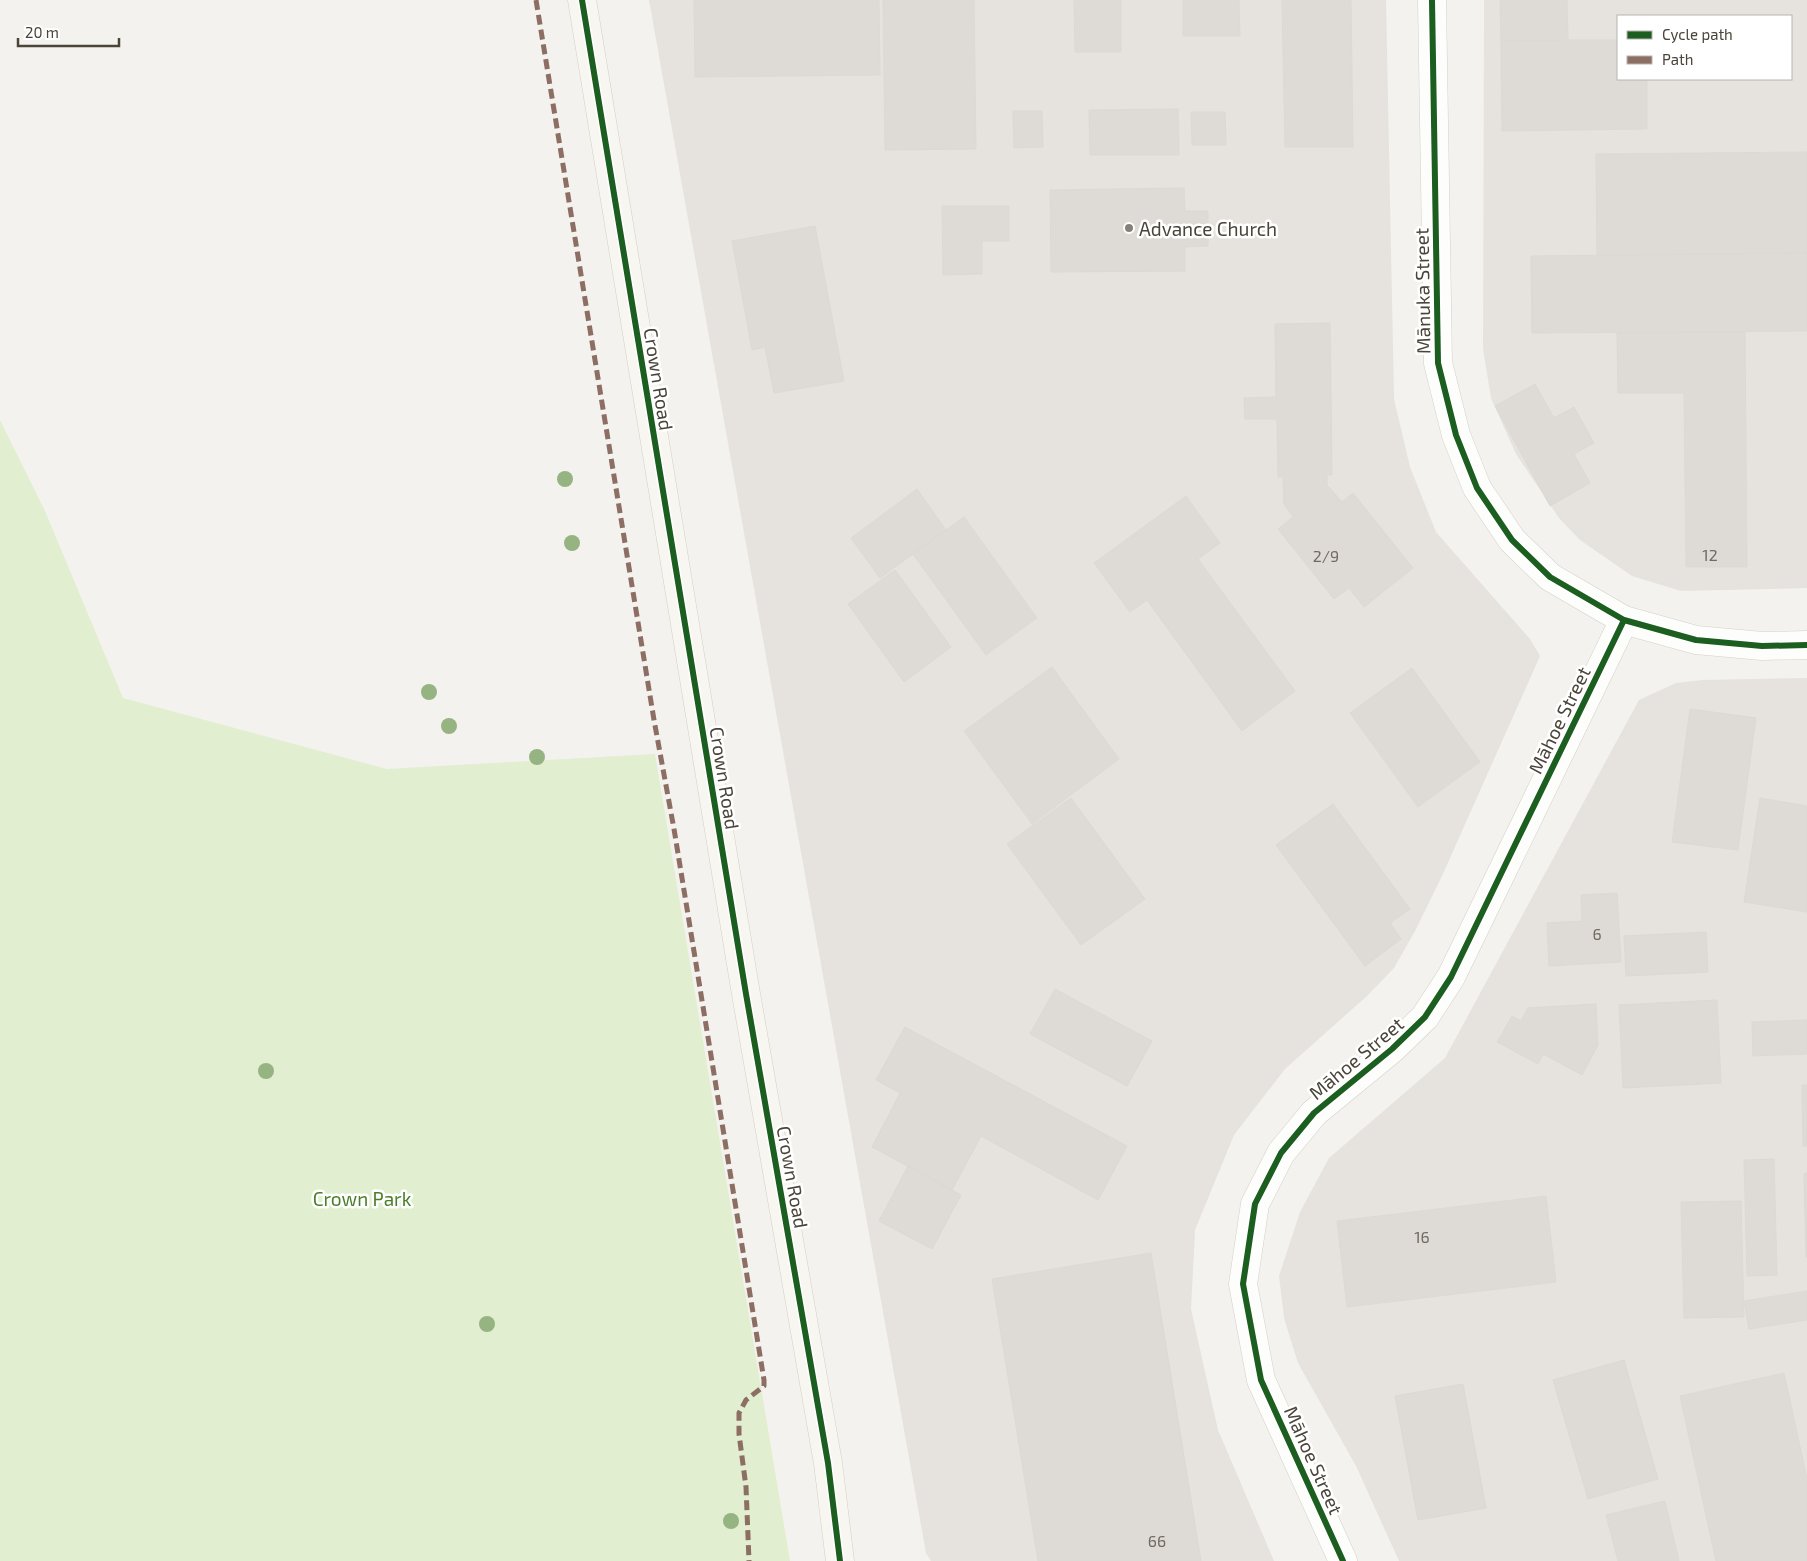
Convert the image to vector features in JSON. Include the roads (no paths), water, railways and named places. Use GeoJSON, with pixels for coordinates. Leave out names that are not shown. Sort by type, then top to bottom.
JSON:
{"type":"FeatureCollection","features":[{"type":"Feature","properties":{"kind":"street","name":"Crown Road"},"geometry":{"type":"LineString","coordinates":[[582,0],[746,994],[828,1463],[840,1561]]}},
{"type":"Feature","properties":{"kind":"street","name":"Mānuka Street"},"geometry":{"type":"LineString","coordinates":[[1432,0],[1438,363],[1456,435],[1478,488],[1512,540],[1550,577],[1624,620],[1696,640],[1762,646],[1807,645]]}},
{"type":"Feature","properties":{"kind":"street","name":"Māhoe Street"},"geometry":{"type":"LineString","coordinates":[[1342,1561],[1261,1380],[1243,1284],[1256,1204],[1281,1152],[1314,1113],[1392,1049],[1425,1017],[1451,977],[1624,620]]}},
{"type":"Feature","properties":{"kind":"place","name":"Advance Church"},"geometry":{"type":"Point","coordinates":[1129,228]}},
{"type":"Feature","properties":{"kind":"park label","name":"Crown Park"},"geometry":{"type":"Point","coordinates":[362,1198]}}]}
